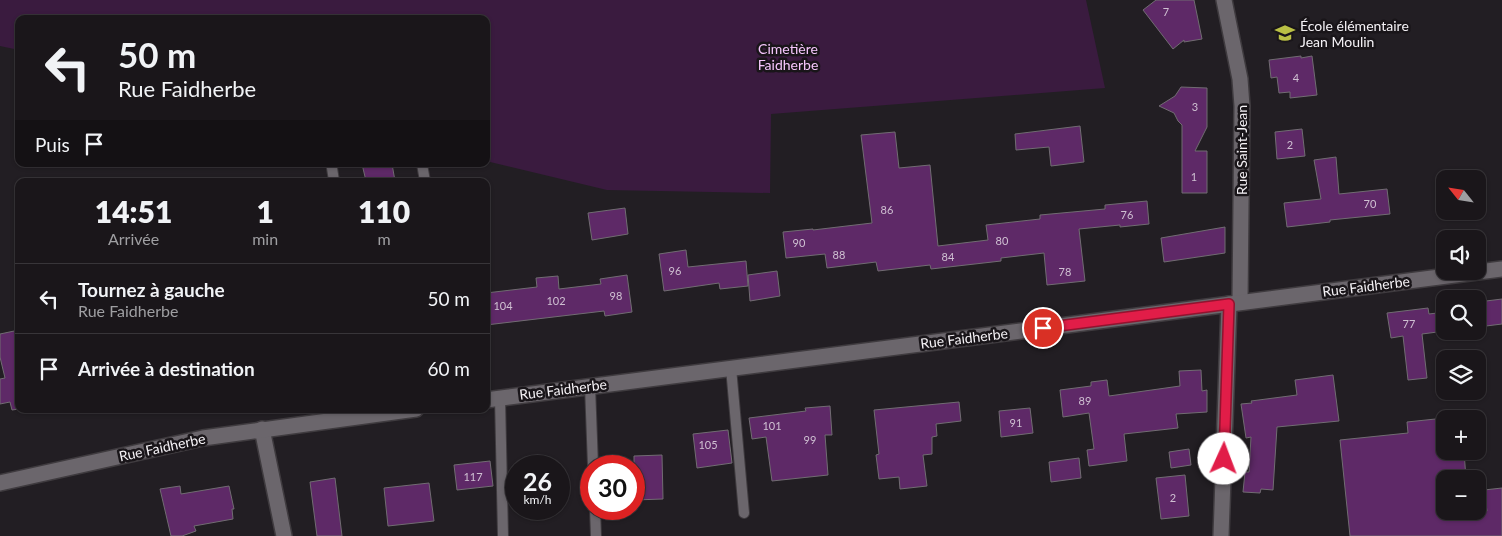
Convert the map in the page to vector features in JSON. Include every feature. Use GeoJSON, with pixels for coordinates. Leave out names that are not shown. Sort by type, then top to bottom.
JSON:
{"type":"FeatureCollection","features":[{"type":"Feature","properties":{"kind":"main road","name":"Rue Saint-Jean"},"geometry":{"type":"LineString","coordinates":[[1221,536],[1234,303],[1242,106],[1240,79],[1224,0]]}},
{"type":"Feature","properties":{"kind":"main road","name":"Rue Faidherbe"},"geometry":{"type":"LineString","coordinates":[[493,399],[1502,269]]}},
{"type":"Feature","properties":{"kind":"main road","name":"Rue Faidherbe"},"geometry":{"type":"LineString","coordinates":[[0,483],[181,442],[356,413]]}},
{"type":"Feature","properties":{"kind":"main road"},"geometry":{"type":"LineString","coordinates":[[262,430],[284,536]]}},
{"type":"Feature","properties":{"kind":"lane"},"geometry":{"type":"LineString","coordinates":[[332,168],[334,178]]}},
{"type":"Feature","properties":{"kind":"lane"},"geometry":{"type":"LineString","coordinates":[[731,368],[744,514]]}},
{"type":"Feature","properties":{"kind":"lane"},"geometry":{"type":"LineString","coordinates":[[590,386],[593,455]]}},
{"type":"Feature","properties":{"kind":"lane"},"geometry":{"type":"LineString","coordinates":[[493,399],[503,536]]}},
{"type":"Feature","properties":{"kind":"lane"},"geometry":{"type":"LineString","coordinates":[[595,520],[596,536]]}},
{"type":"Feature","properties":{"kind":"green space","name":"Cimetière Faidherbe"},"geometry":{"type":"Polygon","coordinates":[[[0,0],[1086,0],[1105,88],[771,114],[770,193],[607,190],[490,162],[490,15],[15,15],[15,49],[0,46],[0,0]]]}},
{"type":"Feature","properties":{"kind":"building"},"geometry":{"type":"Polygon","coordinates":[[[1156,0],[1194,0],[1202,39],[1184,42],[1184,40],[1173,49],[1143,10],[1156,0]]]}},
{"type":"Feature","properties":{"kind":"building"},"geometry":{"type":"Polygon","coordinates":[[[1301,56],[1301,58],[1312,56],[1317,95],[1290,98],[1290,92],[1279,93],[1277,77],[1271,78],[1269,60],[1301,56]]]}},
{"type":"Feature","properties":{"kind":"building"},"geometry":{"type":"Polygon","coordinates":[[[1181,87],[1207,88],[1207,127],[1195,151],[1207,151],[1207,193],[1182,193],[1182,125],[1174,113],[1159,106],[1175,96],[1181,87]]]}},
{"type":"Feature","properties":{"kind":"building"},"geometry":{"type":"Polygon","coordinates":[[[1080,126],[1084,162],[1051,166],[1049,147],[1016,150],[1015,134],[1080,126]]]}},
{"type":"Feature","properties":{"kind":"building"},"geometry":{"type":"Polygon","coordinates":[[[1302,129],[1305,156],[1277,159],[1275,132],[1302,129]]]}},
{"type":"Feature","properties":{"kind":"building"},"geometry":{"type":"Polygon","coordinates":[[[895,132],[899,168],[930,165],[938,246],[988,240],[986,225],[1040,219],[1040,215],[1105,209],[1105,205],[1147,201],[1149,224],[1079,229],[1085,281],[1047,285],[1044,253],[1001,258],[1001,261],[931,269],[930,265],[878,271],[876,262],[827,268],[825,254],[786,258],[783,232],[872,223],[861,135],[895,132]]]}},
{"type":"Feature","properties":{"kind":"building"},"geometry":{"type":"Polygon","coordinates":[[[1336,157],[1339,194],[1387,189],[1390,214],[1330,220],[1330,222],[1287,227],[1284,203],[1321,199],[1314,160],[1336,157]]]}},
{"type":"Feature","properties":{"kind":"building"},"geometry":{"type":"Polygon","coordinates":[[[363,167],[393,167],[394,178],[365,178],[363,167]]]}},
{"type":"Feature","properties":{"kind":"building"},"geometry":{"type":"Polygon","coordinates":[[[625,208],[628,234],[592,240],[588,213],[625,208]]]}},
{"type":"Feature","properties":{"kind":"building"},"geometry":{"type":"Polygon","coordinates":[[[1225,227],[1225,253],[1164,262],[1161,238],[1225,227]]]}},
{"type":"Feature","properties":{"kind":"building"},"geometry":{"type":"Polygon","coordinates":[[[686,250],[688,267],[746,261],[748,286],[720,289],[719,283],[664,291],[659,254],[686,250]]]}},
{"type":"Feature","properties":{"kind":"building"},"geometry":{"type":"Polygon","coordinates":[[[777,271],[780,296],[750,301],[748,275],[777,271]]]}},
{"type":"Feature","properties":{"kind":"building"},"geometry":{"type":"Polygon","coordinates":[[[627,275],[632,312],[605,316],[604,311],[490,325],[490,293],[537,287],[536,278],[558,276],[559,289],[601,284],[600,279],[627,275]]]}},
{"type":"Feature","properties":{"kind":"building"},"geometry":{"type":"Polygon","coordinates":[[[1502,299],[1502,324],[1486,326],[1486,301],[1502,299]]]}},
{"type":"Feature","properties":{"kind":"building"},"geometry":{"type":"Polygon","coordinates":[[[1428,308],[1429,314],[1436,313],[1436,332],[1422,334],[1427,378],[1408,380],[1403,336],[1391,338],[1387,313],[1428,308]]]}},
{"type":"Feature","properties":{"kind":"building"},"geometry":{"type":"Polygon","coordinates":[[[15,331],[15,410],[12,410],[10,402],[0,404],[0,379],[5,378],[0,357],[0,334],[15,331]]]}},
{"type":"Feature","properties":{"kind":"building"},"geometry":{"type":"Polygon","coordinates":[[[1201,370],[1202,391],[1207,390],[1207,412],[1176,414],[1178,428],[1124,434],[1127,461],[1089,466],[1087,450],[1094,449],[1089,413],[1063,417],[1060,390],[1091,386],[1091,382],[1107,380],[1109,396],[1180,386],[1179,371],[1201,370]]]}},
{"type":"Feature","properties":{"kind":"building"},"geometry":{"type":"Polygon","coordinates":[[[1333,375],[1339,421],[1277,427],[1273,490],[1261,489],[1260,493],[1243,492],[1245,472],[1249,472],[1251,437],[1246,438],[1241,404],[1297,395],[1295,380],[1333,375]]]}},
{"type":"Feature","properties":{"kind":"building"},"geometry":{"type":"Polygon","coordinates":[[[959,402],[961,421],[936,424],[937,436],[932,437],[932,454],[923,455],[927,486],[900,489],[899,477],[879,479],[876,455],[879,454],[874,410],[959,402]]]}},
{"type":"Feature","properties":{"kind":"building"},"geometry":{"type":"Polygon","coordinates":[[[830,406],[832,435],[825,435],[828,475],[772,481],[766,437],[752,439],[749,418],[806,411],[805,408],[830,406]]]}},
{"type":"Feature","properties":{"kind":"building"},"geometry":{"type":"Polygon","coordinates":[[[1030,408],[1033,433],[1001,437],[999,411],[1030,408]]]}},
{"type":"Feature","properties":{"kind":"building"},"geometry":{"type":"Polygon","coordinates":[[[1436,419],[1436,460],[1465,460],[1465,470],[1436,470],[1436,520],[1486,520],[1486,490],[1502,488],[1502,536],[1350,536],[1340,440],[1408,433],[1407,422],[1436,419]]]}},
{"type":"Feature","properties":{"kind":"building"},"geometry":{"type":"Polygon","coordinates":[[[728,430],[732,463],[697,468],[693,434],[728,430]]]}},
{"type":"Feature","properties":{"kind":"building"},"geometry":{"type":"Polygon","coordinates":[[[1189,449],[1191,465],[1171,468],[1169,452],[1189,449]]]}},
{"type":"Feature","properties":{"kind":"building"},"geometry":{"type":"Polygon","coordinates":[[[662,455],[663,499],[645,500],[645,456],[662,455]]]}},
{"type":"Feature","properties":{"kind":"building"},"geometry":{"type":"Polygon","coordinates":[[[1079,458],[1081,478],[1051,482],[1049,462],[1079,458]]]}},
{"type":"Feature","properties":{"kind":"building"},"geometry":{"type":"Polygon","coordinates":[[[490,461],[493,486],[457,490],[454,465],[490,461]]]}},
{"type":"Feature","properties":{"kind":"building"},"geometry":{"type":"Polygon","coordinates":[[[1185,475],[1189,516],[1161,519],[1156,478],[1185,475]]]}},
{"type":"Feature","properties":{"kind":"building"},"geometry":{"type":"Polygon","coordinates":[[[335,478],[342,536],[317,536],[310,482],[335,478]]]}},
{"type":"Feature","properties":{"kind":"building"},"geometry":{"type":"Polygon","coordinates":[[[429,483],[434,521],[388,526],[384,488],[429,483]]]}},
{"type":"Feature","properties":{"kind":"building"},"geometry":{"type":"Polygon","coordinates":[[[180,486],[181,494],[229,486],[234,509],[232,509],[233,519],[194,526],[196,531],[182,536],[171,536],[160,489],[180,486]]]}},
{"type":"Feature","properties":{"kind":"place","name":"École élémentaire Jean Moulin"},"geometry":{"type":"Point","coordinates":[1285,33]}},
{"type":"Feature","properties":{"kind":"route"},"geometry":{"type":"LineString","coordinates":[[1043,328],[1229,304],[1224,459]]}}]}
